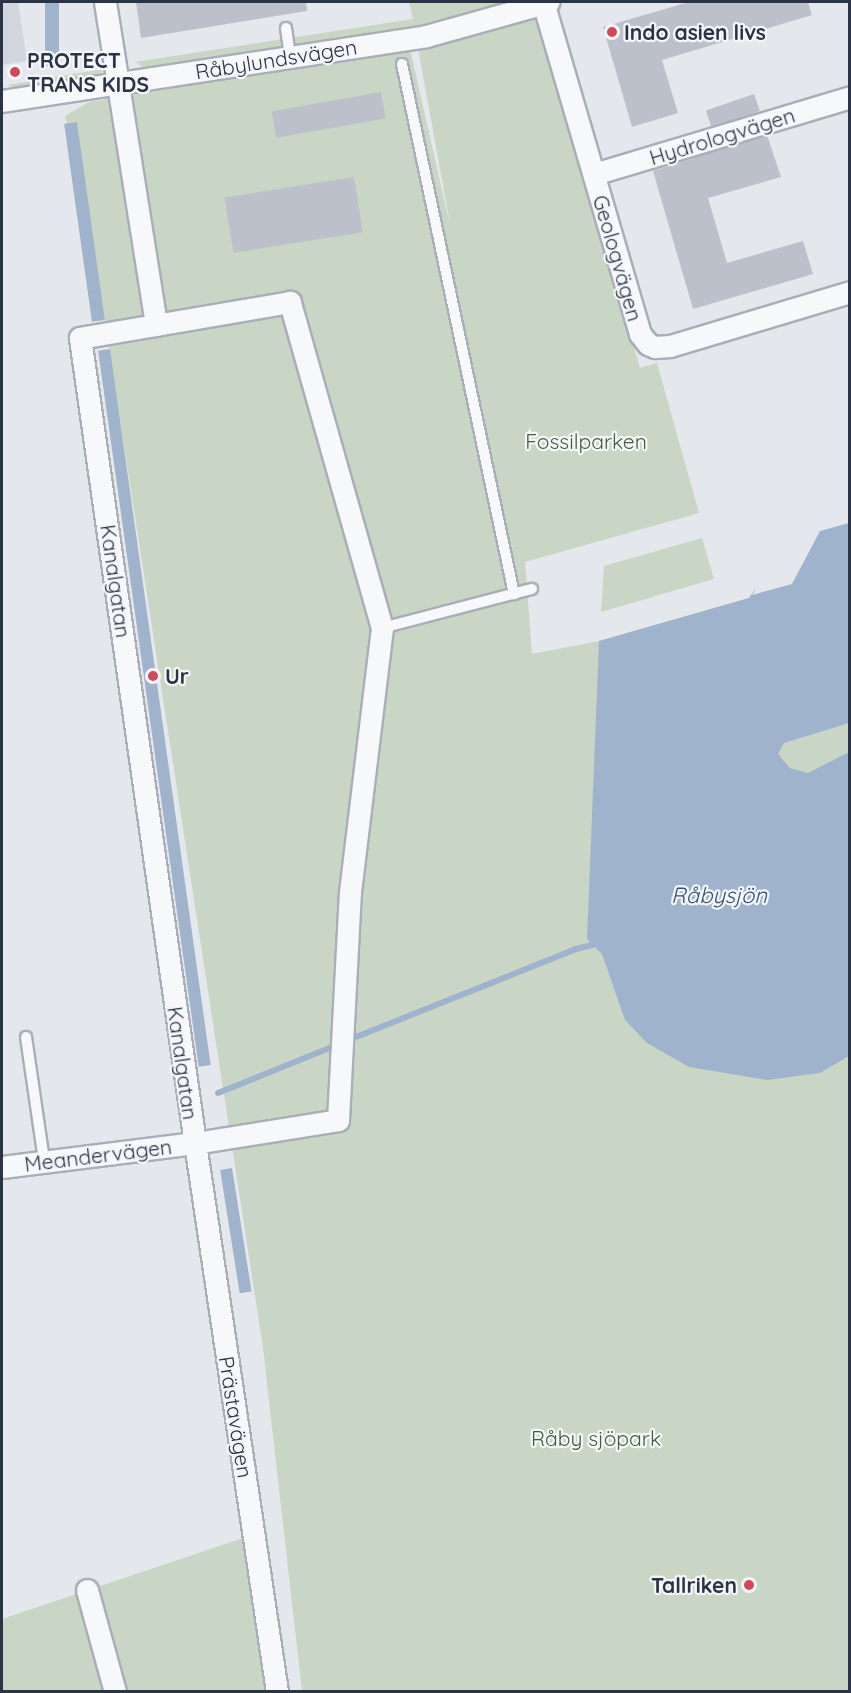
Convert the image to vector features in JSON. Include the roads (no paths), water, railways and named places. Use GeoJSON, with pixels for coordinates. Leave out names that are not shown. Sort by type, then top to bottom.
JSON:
{"type":"FeatureCollection","features":[{"type":"Feature","properties":{"kind":"street"},"geometry":{"type":"LineString","coordinates":[[105,2],[118,84],[146,327]]}},
{"type":"Feature","properties":{"kind":"street","name":"Råbylundsvägen"},"geometry":{"type":"LineString","coordinates":[[2,101],[426,36],[545,2]]}},
{"type":"Feature","properties":{"kind":"street","name":"Geologvägen"},"geometry":{"type":"LineString","coordinates":[[545,2],[640,334],[648,344],[655,347],[670,346],[849,292]]}},
{"type":"Feature","properties":{"kind":"street","name":"Hydrologvägen"},"geometry":{"type":"LineString","coordinates":[[594,174],[849,98]]}},
{"type":"Feature","properties":{"kind":"street","name":"Kanalgatan"},"geometry":{"type":"LineString","coordinates":[[195,1143],[80,338],[290,302],[382,628]]}},
{"type":"Feature","properties":{"kind":"street","name":"Meandervägen"},"geometry":{"type":"LineString","coordinates":[[2,1167],[195,1143],[338,1120],[350,892],[382,628]]}},
{"type":"Feature","properties":{"kind":"street","name":"Prästavägen"},"geometry":{"type":"LineString","coordinates":[[195,1143],[277,1692]]}},
{"type":"Feature","properties":{"kind":"street"},"geometry":{"type":"LineString","coordinates":[[87,1590],[115,1692]]}},
{"type":"Feature","properties":{"kind":"lane"},"geometry":{"type":"LineString","coordinates":[[286,28],[290,57]]}},
{"type":"Feature","properties":{"kind":"lane"},"geometry":{"type":"LineString","coordinates":[[402,64],[514,594]]}},
{"type":"Feature","properties":{"kind":"lane"},"geometry":{"type":"LineString","coordinates":[[382,628],[532,589]]}},
{"type":"Feature","properties":{"kind":"lane"},"geometry":{"type":"LineString","coordinates":[[26,1037],[44,1160]]}},
{"type":"Feature","properties":{"kind":"water"},"geometry":{"type":"Polygon","coordinates":[[[45,2],[59,2],[59,66],[45,66],[45,2]]]}},
{"type":"Feature","properties":{"kind":"water"},"geometry":{"type":"Polygon","coordinates":[[[77,122],[105,320],[92,322],[64,124],[77,122]]]}},
{"type":"Feature","properties":{"kind":"water"},"geometry":{"type":"Polygon","coordinates":[[[110,349],[211,1065],[199,1067],[98,351],[110,349]]]}},
{"type":"Feature","properties":{"kind":"water","name":"Råbysjön"},"geometry":{"type":"Polygon","coordinates":[[[849,517],[849,723],[784,743],[778,754],[790,768],[808,773],[849,752],[849,1056],[820,1073],[767,1080],[689,1067],[647,1043],[625,1020],[602,954],[587,939],[599,641],[749,598],[755,589],[779,581],[807,529],[849,517]]]}},
{"type":"Feature","properties":{"kind":"water"},"geometry":{"type":"Polygon","coordinates":[[[232,1168],[252,1291],[240,1293],[220,1170],[232,1168]]]}},
{"type":"Feature","properties":{"kind":"waterway"},"geometry":{"type":"LineString","coordinates":[[346,1041],[576,949],[600,943]]}},
{"type":"Feature","properties":{"kind":"waterway"},"geometry":{"type":"LineString","coordinates":[[218,1093],[337,1045]]}},
{"type":"Feature","properties":{"kind":"place","name":"Indo asien livs"},"geometry":{"type":"Point","coordinates":[612,32]}},
{"type":"Feature","properties":{"kind":"place","name":"PROTECT TRANS KIDS"},"geometry":{"type":"Point","coordinates":[15,72]}},
{"type":"Feature","properties":{"kind":"place","name":"Ur"},"geometry":{"type":"Point","coordinates":[153,676]}},
{"type":"Feature","properties":{"kind":"place","name":"Tallriken"},"geometry":{"type":"Point","coordinates":[749,1585]}},
{"type":"Feature","properties":{"kind":"park label","name":"Fossilparken"},"geometry":{"type":"Point","coordinates":[586,441]}},
{"type":"Feature","properties":{"kind":"park label","name":"Råby sjöpark"},"geometry":{"type":"Point","coordinates":[596,1438]}}]}
